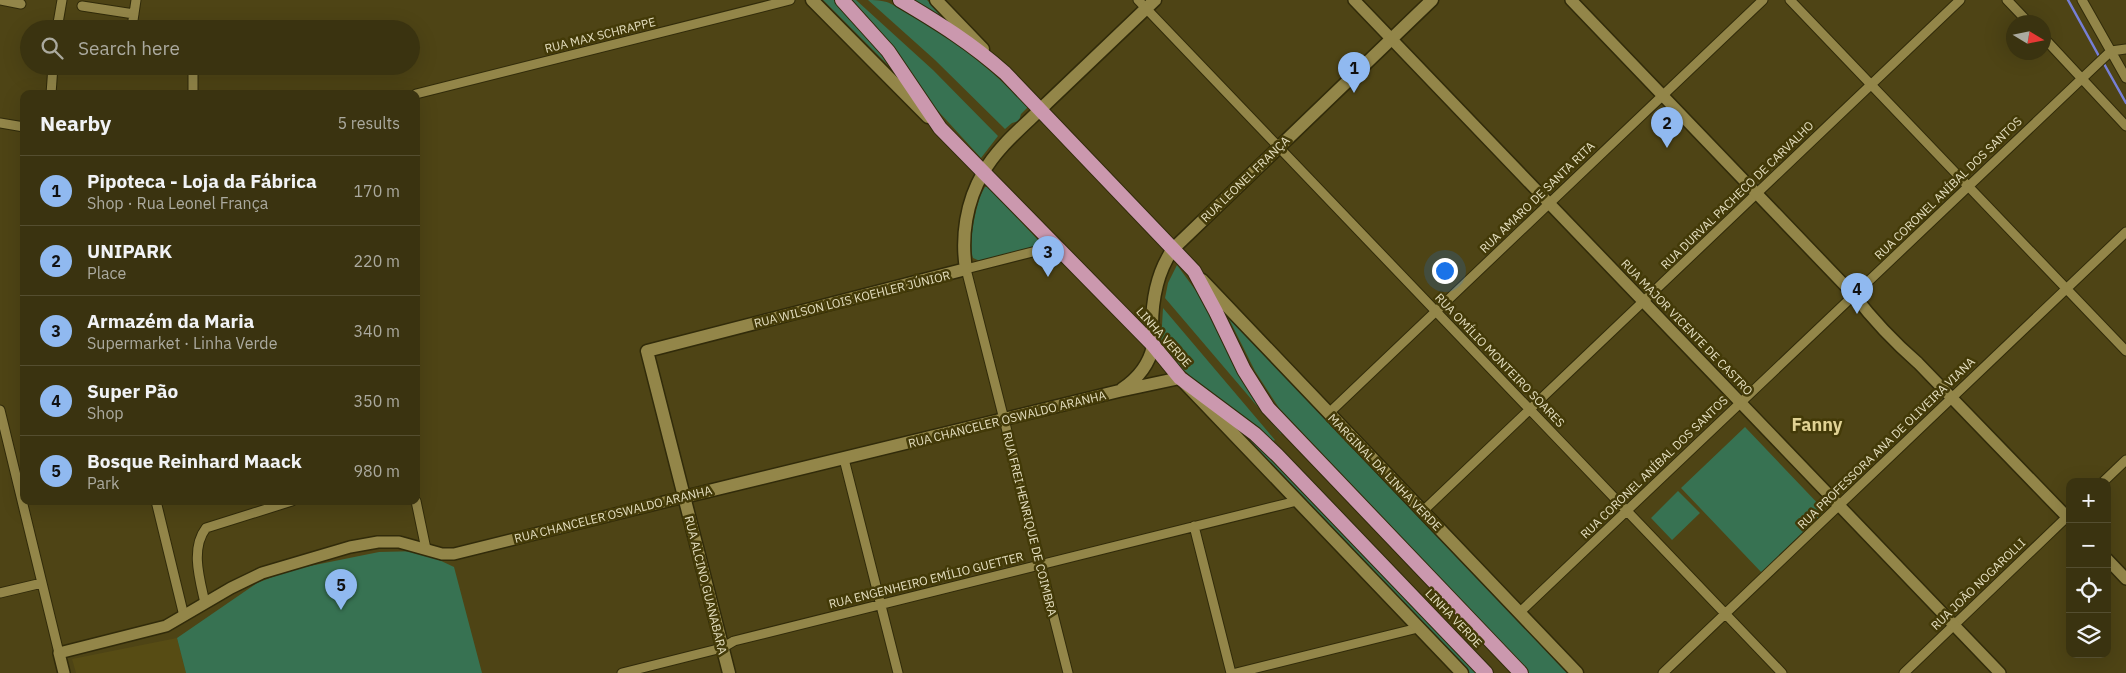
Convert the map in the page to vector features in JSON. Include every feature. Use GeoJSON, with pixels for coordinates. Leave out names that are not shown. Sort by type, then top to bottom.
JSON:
{"type":"FeatureCollection","features":[{"type":"Feature","properties":{"kind":"highway","name":"LINHA VERDE"},"geometry":{"type":"LineString","coordinates":[[842,0],[888,51],[940,128],[1153,345],[1180,378],[1210,399],[1272,450],[1486,673]]}},
{"type":"Feature","properties":{"kind":"highway","name":"LINHA VERDE"},"geometry":{"type":"LineString","coordinates":[[900,0],[951,30],[1005,73],[1194,271],[1244,370],[1268,408],[1520,673]]}},
{"type":"Feature","properties":{"kind":"main road"},"geometry":{"type":"LineString","coordinates":[[812,0],[940,128]]}},
{"type":"Feature","properties":{"kind":"main road"},"geometry":{"type":"LineString","coordinates":[[936,0],[1005,73]]}},
{"type":"Feature","properties":{"kind":"main road","name":"RUA LEONEL FRANÇA"},"geometry":{"type":"LineString","coordinates":[[1119,391],[1136,378],[1143,369],[1153,345],[1152,327],[1155,290],[1162,268],[1173,249],[1432,0]]}},
{"type":"Feature","properties":{"kind":"main road","name":"RUA FREI HENRIQUE DE COIMBRA"},"geometry":{"type":"LineString","coordinates":[[966,269],[964,249],[966,225],[972,197],[983,172],[1003,148],[1146,3]]}},
{"type":"Feature","properties":{"kind":"main road","name":"RUA WILSON LOIS KOEHLER JÚNIOR"},"geometry":{"type":"LineString","coordinates":[[647,351],[966,269]]}},
{"type":"Feature","properties":{"kind":"main road","name":"MARGINAL DA LINHA VERDE"},"geometry":{"type":"LineString","coordinates":[[1194,271],[1577,673]]}},
{"type":"Feature","properties":{"kind":"main road","name":"RUA ALCINO GUANABARA"},"geometry":{"type":"LineString","coordinates":[[647,351],[729,673]]}},
{"type":"Feature","properties":{"kind":"main road"},"geometry":{"type":"LineString","coordinates":[[1180,378],[1462,673]]}},
{"type":"Feature","properties":{"kind":"main road","name":"RUA CHANCELER OSWALDO ARANHA"},"geometry":{"type":"LineString","coordinates":[[684,497],[1119,391],[1180,378]]}},
{"type":"Feature","properties":{"kind":"street"},"geometry":{"type":"LineString","coordinates":[[0,0],[21,4]]}},
{"type":"Feature","properties":{"kind":"street"},"geometry":{"type":"LineString","coordinates":[[59,20],[62,0]]}},
{"type":"Feature","properties":{"kind":"street"},"geometry":{"type":"LineString","coordinates":[[133,20],[136,0]]}},
{"type":"Feature","properties":{"kind":"street","name":"RUA MAX SCHRAPPE"},"geometry":{"type":"LineString","coordinates":[[420,93],[790,0]]}},
{"type":"Feature","properties":{"kind":"street","name":"RUA MAJOR VICENTE DE CASTRO"},"geometry":{"type":"LineString","coordinates":[[1354,0],[2000,673]]}},
{"type":"Feature","properties":{"kind":"street"},"geometry":{"type":"LineString","coordinates":[[1571,0],[1854,295],[1868,314],[1897,345],[1918,363],[2066,514]]}},
{"type":"Feature","properties":{"kind":"street","name":"RUA AMARO DE SANTA RITA"},"geometry":{"type":"LineString","coordinates":[[1329,413],[1764,0]]}},
{"type":"Feature","properties":{"kind":"street"},"geometry":{"type":"LineString","coordinates":[[1790,0],[2126,352]]}},
{"type":"Feature","properties":{"kind":"street","name":"RUA DURVAL PACHECO DE CARVALHO"},"geometry":{"type":"LineString","coordinates":[[1423,511],[1960,0]]}},
{"type":"Feature","properties":{"kind":"street"},"geometry":{"type":"LineString","coordinates":[[2007,0],[2021,15]]}},
{"type":"Feature","properties":{"kind":"street"},"geometry":{"type":"LineString","coordinates":[[2082,0],[2109,52],[2126,78]]}},
{"type":"Feature","properties":{"kind":"street","name":"RUA OMÍLIO MONTEIRO SOARES"},"geometry":{"type":"LineString","coordinates":[[1146,3],[1279,147],[1782,673]]}},
{"type":"Feature","properties":{"kind":"street"},"geometry":{"type":"LineString","coordinates":[[82,6],[134,14]]}},
{"type":"Feature","properties":{"kind":"street"},"geometry":{"type":"LineString","coordinates":[[2051,45],[2123,122]]}},
{"type":"Feature","properties":{"kind":"street"},"geometry":{"type":"LineString","coordinates":[[2109,52],[2126,50]]}},
{"type":"Feature","properties":{"kind":"street","name":"RUA CORONEL ANÍBAL DOS SANTOS"},"geometry":{"type":"LineString","coordinates":[[1519,613],[2109,52]]}},
{"type":"Feature","properties":{"kind":"street"},"geometry":{"type":"LineString","coordinates":[[51,90],[52,75]]}},
{"type":"Feature","properties":{"kind":"street"},"geometry":{"type":"LineString","coordinates":[[193,75],[193,90]]}},
{"type":"Feature","properties":{"kind":"street"},"geometry":{"type":"LineString","coordinates":[[0,123],[20,126]]}},
{"type":"Feature","properties":{"kind":"street","name":"RUA PROFESSORA ANA DE OLIVEIRA VIANA"},"geometry":{"type":"LineString","coordinates":[[1663,673],[2126,232]]}},
{"type":"Feature","properties":{"kind":"street","name":"RUA WILSON LOIS KOEHLER JÚNIOR"},"geometry":{"type":"LineString","coordinates":[[966,269],[1056,246]]}},
{"type":"Feature","properties":{"kind":"street","name":"RUA FREI HENRIQUE DE COIMBRA"},"geometry":{"type":"LineString","coordinates":[[966,269],[1068,673]]}},
{"type":"Feature","properties":{"kind":"street"},"geometry":{"type":"LineString","coordinates":[[0,410],[20,490]]}},
{"type":"Feature","properties":{"kind":"street"},"geometry":{"type":"LineString","coordinates":[[844,458],[898,673]]}},
{"type":"Feature","properties":{"kind":"street"},"geometry":{"type":"LineString","coordinates":[[2107,478],[2126,460]]}},
{"type":"Feature","properties":{"kind":"street","name":"RUA CHANCELER OSWALDO ARANHA"},"geometry":{"type":"LineString","coordinates":[[59,653],[158,629],[238,584],[269,570],[350,547],[388,541],[399,542],[442,554],[454,554],[684,497]]}},
{"type":"Feature","properties":{"kind":"street","name":"RUA ENGENHEIRO EMÍLIO GUETTER"},"geometry":{"type":"LineString","coordinates":[[622,673],[650,670],[722,648],[734,641],[1297,500]]}},
{"type":"Feature","properties":{"kind":"street"},"geometry":{"type":"LineString","coordinates":[[24,505],[64,673]]}},
{"type":"Feature","properties":{"kind":"street"},"geometry":{"type":"LineString","coordinates":[[157,505],[184,616]]}},
{"type":"Feature","properties":{"kind":"street"},"geometry":{"type":"LineString","coordinates":[[205,603],[197,555],[200,538],[206,528],[279,505]]}},
{"type":"Feature","properties":{"kind":"street"},"geometry":{"type":"LineString","coordinates":[[417,505],[426,549]]}},
{"type":"Feature","properties":{"kind":"street","name":"RUA JOÃO NOGAROLLI"},"geometry":{"type":"LineString","coordinates":[[1904,673],[2066,520]]}},
{"type":"Feature","properties":{"kind":"street"},"geometry":{"type":"LineString","coordinates":[[1194,526],[1231,673]]}},
{"type":"Feature","properties":{"kind":"street"},"geometry":{"type":"LineString","coordinates":[[2111,564],[2126,579]]}},
{"type":"Feature","properties":{"kind":"street"},"geometry":{"type":"LineString","coordinates":[[0,593],[42,583]]}},
{"type":"Feature","properties":{"kind":"street"},"geometry":{"type":"LineString","coordinates":[[1236,673],[1418,628]]}},
{"type":"Feature","properties":{"kind":"shaded area"},"geometry":{"type":"Polygon","coordinates":[[[177,638],[186,673],[76,673],[72,659],[177,638]]]}},
{"type":"Feature","properties":{"kind":"green space"},"geometry":{"type":"Polygon","coordinates":[[[823,0],[834,0],[864,31],[893,70],[823,0]]]}},
{"type":"Feature","properties":{"kind":"green space"},"geometry":{"type":"Polygon","coordinates":[[[851,0],[856,0],[933,70],[998,136],[981,158],[928,100],[892,46],[851,0]]]}},
{"type":"Feature","properties":{"kind":"green space"},"geometry":{"type":"Polygon","coordinates":[[[868,0],[887,2],[895,6],[973,56],[1028,107],[1021,114],[1019,121],[1012,123],[1005,129],[935,60],[868,0]]]}},
{"type":"Feature","properties":{"kind":"green space"},"geometry":{"type":"Polygon","coordinates":[[[909,0],[927,0],[946,20],[909,0]]]}},
{"type":"Feature","properties":{"kind":"green space"},"geometry":{"type":"Polygon","coordinates":[[[985,187],[988,187],[1039,241],[1040,245],[980,261],[973,258],[971,243],[974,222],[985,187]]]}},
{"type":"Feature","properties":{"kind":"green space"},"geometry":{"type":"Polygon","coordinates":[[[1177,265],[1199,295],[1283,432],[1281,434],[1165,298],[1168,283],[1177,265]]]}},
{"type":"Feature","properties":{"kind":"green space"},"geometry":{"type":"Polygon","coordinates":[[[1163,308],[1275,440],[1273,441],[1191,377],[1164,350],[1159,330],[1162,325],[1163,308]]]}},
{"type":"Feature","properties":{"kind":"green space"},"geometry":{"type":"Polygon","coordinates":[[[1225,311],[1571,673],[1529,673],[1279,408],[1255,371],[1225,311]]]}},
{"type":"Feature","properties":{"kind":"green space"},"geometry":{"type":"Polygon","coordinates":[[[1231,422],[1271,457],[1478,673],[1467,673],[1231,422]]]}},
{"type":"Feature","properties":{"kind":"green space"},"geometry":{"type":"Polygon","coordinates":[[[1745,427],[1825,511],[1762,573],[1681,488],[1745,427]]]}},
{"type":"Feature","properties":{"kind":"green space"},"geometry":{"type":"Polygon","coordinates":[[[1678,491],[1700,513],[1672,540],[1651,518],[1678,491]]]}},
{"type":"Feature","properties":{"kind":"green space"},"geometry":{"type":"Polygon","coordinates":[[[420,551],[454,567],[482,673],[186,673],[177,638],[257,583],[290,570],[379,552],[420,551]]]}},
{"type":"Feature","properties":{"kind":"waterway"},"geometry":{"type":"LineString","coordinates":[[2068,0],[2100,58]]}},
{"type":"Feature","properties":{"kind":"waterway"},"geometry":{"type":"LineString","coordinates":[[2103,62],[2126,103]]}},
{"type":"Feature","properties":{"kind":"place","name":"Pipoteca - Loja da Fábrica"},"geometry":{"type":"Point","coordinates":[1354,93]}},
{"type":"Feature","properties":{"kind":"place","name":"UNIPARK"},"geometry":{"type":"Point","coordinates":[1667,148]}},
{"type":"Feature","properties":{"kind":"place","name":"Armazém da Maria"},"geometry":{"type":"Point","coordinates":[1048,277]}},
{"type":"Feature","properties":{"kind":"place","name":"Super Pão"},"geometry":{"type":"Point","coordinates":[1857,314]}},
{"type":"Feature","properties":{"kind":"place","name":"Bosque Reinhard Maack"},"geometry":{"type":"Point","coordinates":[341,610]}},
{"type":"Feature","properties":{"kind":"district","name":"Fanny"},"geometry":{"type":"Point","coordinates":[1817,424]}}]}
